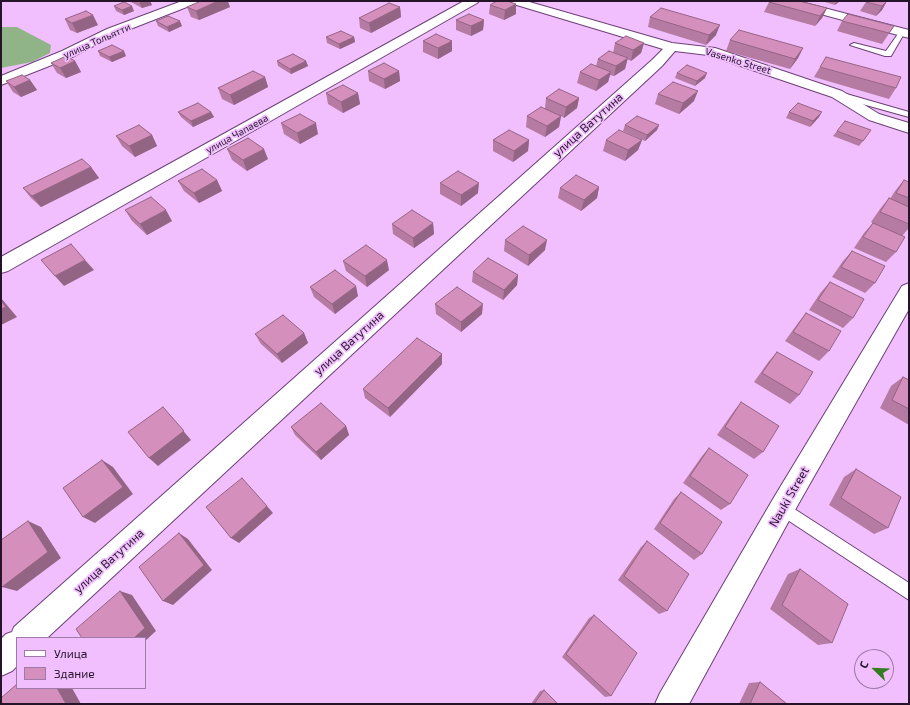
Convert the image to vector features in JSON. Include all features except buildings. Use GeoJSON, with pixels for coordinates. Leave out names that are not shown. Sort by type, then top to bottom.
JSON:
{"type":"FeatureCollection","features":[{"type":"Feature","properties":{"kind":"street","name":"улица Тольятти"},"geometry":{"type":"LineString","coordinates":[[1,81],[67,54],[111,32],[193,1]]}},
{"type":"Feature","properties":{"kind":"street","name":"улица Чапаева"},"geometry":{"type":"LineString","coordinates":[[1,266],[473,1]]}},
{"type":"Feature","properties":{"kind":"street","name":"Vasenko Street"},"geometry":{"type":"LineString","coordinates":[[514,1],[672,47],[710,51],[837,94],[874,117],[909,128]]}},
{"type":"Feature","properties":{"kind":"street"},"geometry":{"type":"LineString","coordinates":[[784,1],[906,33]]}},
{"type":"Feature","properties":{"kind":"street","name":"улица Ватутина"},"geometry":{"type":"LineString","coordinates":[[26,637],[672,47]]}},
{"type":"Feature","properties":{"kind":"street","name":"Nauki Street"},"geometry":{"type":"LineString","coordinates":[[671,704],[782,508],[909,291]]}},
{"type":"Feature","properties":{"kind":"street"},"geometry":{"type":"LineString","coordinates":[[1,660],[16,646]]}},
{"type":"Feature","properties":{"kind":"lane"},"geometry":{"type":"LineString","coordinates":[[854,45],[888,54],[906,33]]}},
{"type":"Feature","properties":{"kind":"lane"},"geometry":{"type":"LineString","coordinates":[[837,94],[909,115]]}},
{"type":"Feature","properties":{"kind":"lane"},"geometry":{"type":"LineString","coordinates":[[782,508],[909,592]]}},
{"type":"Feature","properties":{"kind":"green space"},"geometry":{"type":"Polygon","coordinates":[[[1,27],[17,27],[51,45],[50,53],[32,62],[1,68],[1,27]]]}}]}
